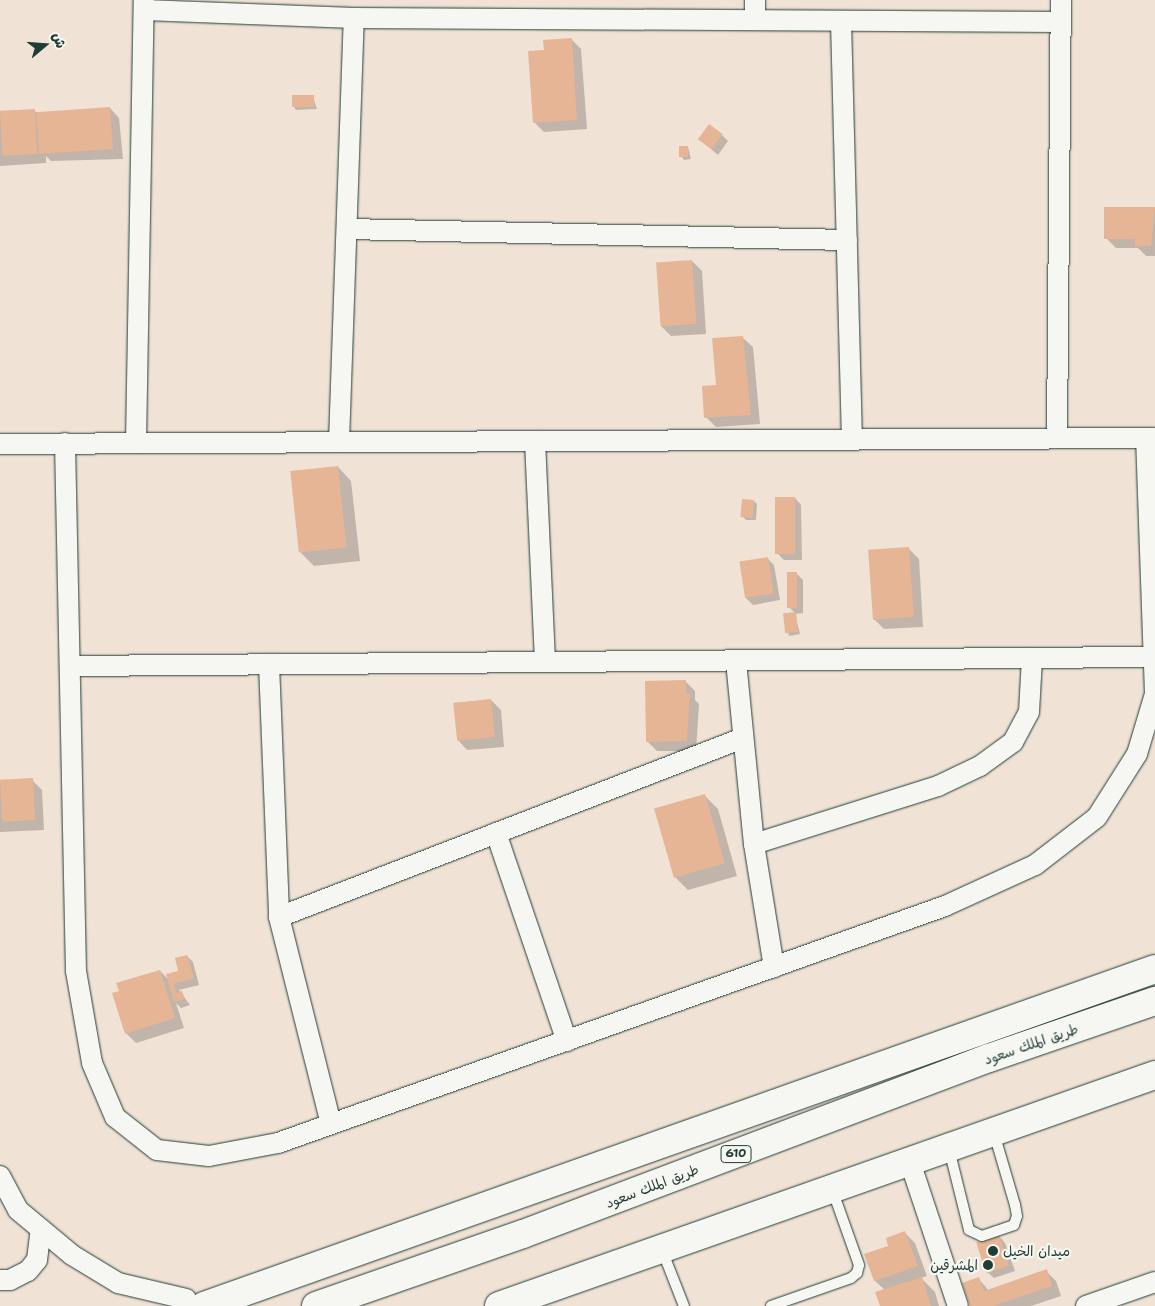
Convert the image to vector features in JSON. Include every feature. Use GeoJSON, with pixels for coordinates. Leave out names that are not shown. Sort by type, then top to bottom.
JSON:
{"type":"FeatureCollection","features":[{"type":"Feature","properties":{"kind":"main road"},"geometry":{"type":"LineString","coordinates":[[195,1302],[1143,973]]}},
{"type":"Feature","properties":{"kind":"main road","name":"طريق الملك سعود"},"geometry":{"type":"LineString","coordinates":[[316,1306],[523,1234],[989,1058],[1155,1001]]}},
{"type":"Feature","properties":{"kind":"main road"},"geometry":{"type":"LineString","coordinates":[[499,1306],[1155,1075]]}},
{"type":"Feature","properties":{"kind":"street"},"geometry":{"type":"LineString","coordinates":[[755,0],[756,20]]}},
{"type":"Feature","properties":{"kind":"street"},"geometry":{"type":"LineString","coordinates":[[1057,438],[1061,0]]}},
{"type":"Feature","properties":{"kind":"street"},"geometry":{"type":"LineString","coordinates":[[136,443],[144,5],[354,18],[1060,22]]}},
{"type":"Feature","properties":{"kind":"street"},"geometry":{"type":"LineString","coordinates":[[340,442],[354,18]]}},
{"type":"Feature","properties":{"kind":"street"},"geometry":{"type":"LineString","coordinates":[[841,21],[852,439]]}},
{"type":"Feature","properties":{"kind":"street"},"geometry":{"type":"LineString","coordinates":[[347,229],[847,240]]}},
{"type":"Feature","properties":{"kind":"street"},"geometry":{"type":"LineString","coordinates":[[0,444],[65,443],[1151,438],[1155,694],[1137,754],[1097,817],[1035,865],[945,906],[278,1143],[209,1156],[157,1150],[115,1117],[92,1063],[76,971],[65,443]]}},
{"type":"Feature","properties":{"kind":"street"},"geometry":{"type":"LineString","coordinates":[[535,441],[546,662]]}},
{"type":"Feature","properties":{"kind":"street"},"geometry":{"type":"LineString","coordinates":[[70,666],[1154,657]]}},
{"type":"Feature","properties":{"kind":"street"},"geometry":{"type":"LineString","coordinates":[[754,844],[938,786],[980,766],[1012,742],[1029,712],[1032,658]]}},
{"type":"Feature","properties":{"kind":"street"},"geometry":{"type":"LineString","coordinates":[[736,661],[754,844],[774,967]]}},
{"type":"Feature","properties":{"kind":"street"},"geometry":{"type":"LineString","coordinates":[[269,664],[279,917],[331,1124]]}},
{"type":"Feature","properties":{"kind":"street"},"geometry":{"type":"LineString","coordinates":[[279,917],[743,738]]}},
{"type":"Feature","properties":{"kind":"street"},"geometry":{"type":"LineString","coordinates":[[496,834],[567,1041]]}},
{"type":"Feature","properties":{"kind":"street"},"geometry":{"type":"LineString","coordinates":[[1143,973],[1155,956]]}},
{"type":"Feature","properties":{"kind":"street"},"geometry":{"type":"LineString","coordinates":[[910,1162],[958,1306]]}},
{"type":"Feature","properties":{"kind":"street"},"geometry":{"type":"LineString","coordinates":[[0,1176],[18,1210],[72,1255],[118,1283],[195,1302]]}},
{"type":"Feature","properties":{"kind":"street"},"geometry":{"type":"LineString","coordinates":[[0,1280],[10,1280],[28,1271],[37,1260],[41,1229]]}},
{"type":"Feature","properties":{"kind":"street"},"geometry":{"type":"LineString","coordinates":[[1086,1306],[1155,1282]]}},
{"type":"Feature","properties":{"kind":"lane"},"geometry":{"type":"LineString","coordinates":[[949,1148],[968,1230],[982,1236],[1014,1225],[1017,1216],[1015,1205],[993,1132]]}},
{"type":"Feature","properties":{"kind":"lane"},"geometry":{"type":"LineString","coordinates":[[771,1306],[851,1278],[857,1273],[858,1265],[832,1189]]}},
{"type":"Feature","properties":{"kind":"lane"},"geometry":{"type":"LineString","coordinates":[[662,1250],[684,1306]]}},
{"type":"Feature","properties":{"kind":"building"},"geometry":{"type":"Polygon","coordinates":[[[572,38],[577,120],[533,123],[528,51],[544,50],[543,40],[572,38]]]}},
{"type":"Feature","properties":{"kind":"building"},"geometry":{"type":"Polygon","coordinates":[[[292,95],[314,95],[314,107],[292,107],[292,95]]]}},
{"type":"Feature","properties":{"kind":"building"},"geometry":{"type":"Polygon","coordinates":[[[110,107],[113,149],[39,154],[36,112],[110,107]]]}},
{"type":"Feature","properties":{"kind":"building"},"geometry":{"type":"Polygon","coordinates":[[[35,109],[37,154],[2,156],[0,111],[35,109]]]}},
{"type":"Feature","properties":{"kind":"building"},"geometry":{"type":"Polygon","coordinates":[[[709,124],[723,134],[712,149],[698,139],[709,124]]]}},
{"type":"Feature","properties":{"kind":"building"},"geometry":{"type":"Polygon","coordinates":[[[679,146],[688,146],[688,157],[679,157],[679,146]]]}},
{"type":"Feature","properties":{"kind":"building"},"geometry":{"type":"Polygon","coordinates":[[[1104,207],[1155,207],[1151,246],[1135,246],[1135,239],[1104,239],[1104,207]]]}},
{"type":"Feature","properties":{"kind":"building"},"geometry":{"type":"Polygon","coordinates":[[[692,260],[696,324],[661,326],[656,263],[692,260]]]}},
{"type":"Feature","properties":{"kind":"building"},"geometry":{"type":"Polygon","coordinates":[[[743,336],[751,415],[704,418],[702,386],[716,385],[712,338],[743,336]]]}},
{"type":"Feature","properties":{"kind":"building"},"geometry":{"type":"Polygon","coordinates":[[[338,466],[347,548],[299,553],[290,471],[338,466]]]}},
{"type":"Feature","properties":{"kind":"building"},"geometry":{"type":"Polygon","coordinates":[[[775,497],[795,497],[795,554],[775,554],[775,497]]]}},
{"type":"Feature","properties":{"kind":"building"},"geometry":{"type":"Polygon","coordinates":[[[742,499],[754,500],[752,518],[740,517],[742,499]]]}},
{"type":"Feature","properties":{"kind":"building"},"geometry":{"type":"Polygon","coordinates":[[[909,547],[914,617],[873,620],[868,550],[909,547]]]}},
{"type":"Feature","properties":{"kind":"building"},"geometry":{"type":"Polygon","coordinates":[[[768,557],[774,594],[745,598],[739,562],[768,557]]]}},
{"type":"Feature","properties":{"kind":"building"},"geometry":{"type":"Polygon","coordinates":[[[787,572],[797,572],[797,608],[787,608],[787,572]]]}},
{"type":"Feature","properties":{"kind":"building"},"geometry":{"type":"Polygon","coordinates":[[[796,612],[798,632],[785,633],[783,613],[796,612]]]}},
{"type":"Feature","properties":{"kind":"building"},"geometry":{"type":"Polygon","coordinates":[[[686,680],[686,693],[690,693],[687,741],[646,742],[645,681],[686,680]]]}},
{"type":"Feature","properties":{"kind":"building"},"geometry":{"type":"Polygon","coordinates":[[[491,699],[495,737],[457,741],[453,703],[491,699]]]}},
{"type":"Feature","properties":{"kind":"building"},"geometry":{"type":"Polygon","coordinates":[[[33,778],[35,820],[2,822],[0,780],[33,778]]]}},
{"type":"Feature","properties":{"kind":"building"},"geometry":{"type":"Polygon","coordinates":[[[705,794],[725,863],[674,878],[654,809],[705,794]]]}},
{"type":"Feature","properties":{"kind":"building"},"geometry":{"type":"Polygon","coordinates":[[[187,955],[194,978],[174,984],[176,993],[182,991],[185,999],[174,1002],[166,974],[178,971],[175,958],[187,955]]]}},
{"type":"Feature","properties":{"kind":"building"},"geometry":{"type":"Polygon","coordinates":[[[160,970],[175,1018],[125,1034],[112,993],[119,991],[116,983],[160,970]]]}},
{"type":"Feature","properties":{"kind":"building"},"geometry":{"type":"Polygon","coordinates":[[[905,1231],[918,1266],[874,1281],[864,1254],[888,1246],[886,1238],[905,1231]]]}},
{"type":"Feature","properties":{"kind":"building"},"geometry":{"type":"Polygon","coordinates":[[[999,1235],[1009,1265],[986,1273],[976,1242],[999,1235]]]}},
{"type":"Feature","properties":{"kind":"building"},"geometry":{"type":"Polygon","coordinates":[[[1047,1269],[1052,1286],[993,1306],[970,1306],[962,1283],[979,1277],[984,1291],[1047,1269]]]}},
{"type":"Feature","properties":{"kind":"building"},"geometry":{"type":"Polygon","coordinates":[[[922,1277],[931,1306],[880,1306],[875,1292],[922,1277]]]}},
{"type":"Feature","properties":{"kind":"place","name":"ميدان الخيل"},"geometry":{"type":"Point","coordinates":[993,1251]}},
{"type":"Feature","properties":{"kind":"place","name":"المشرقين"},"geometry":{"type":"Point","coordinates":[988,1265]}}]}
